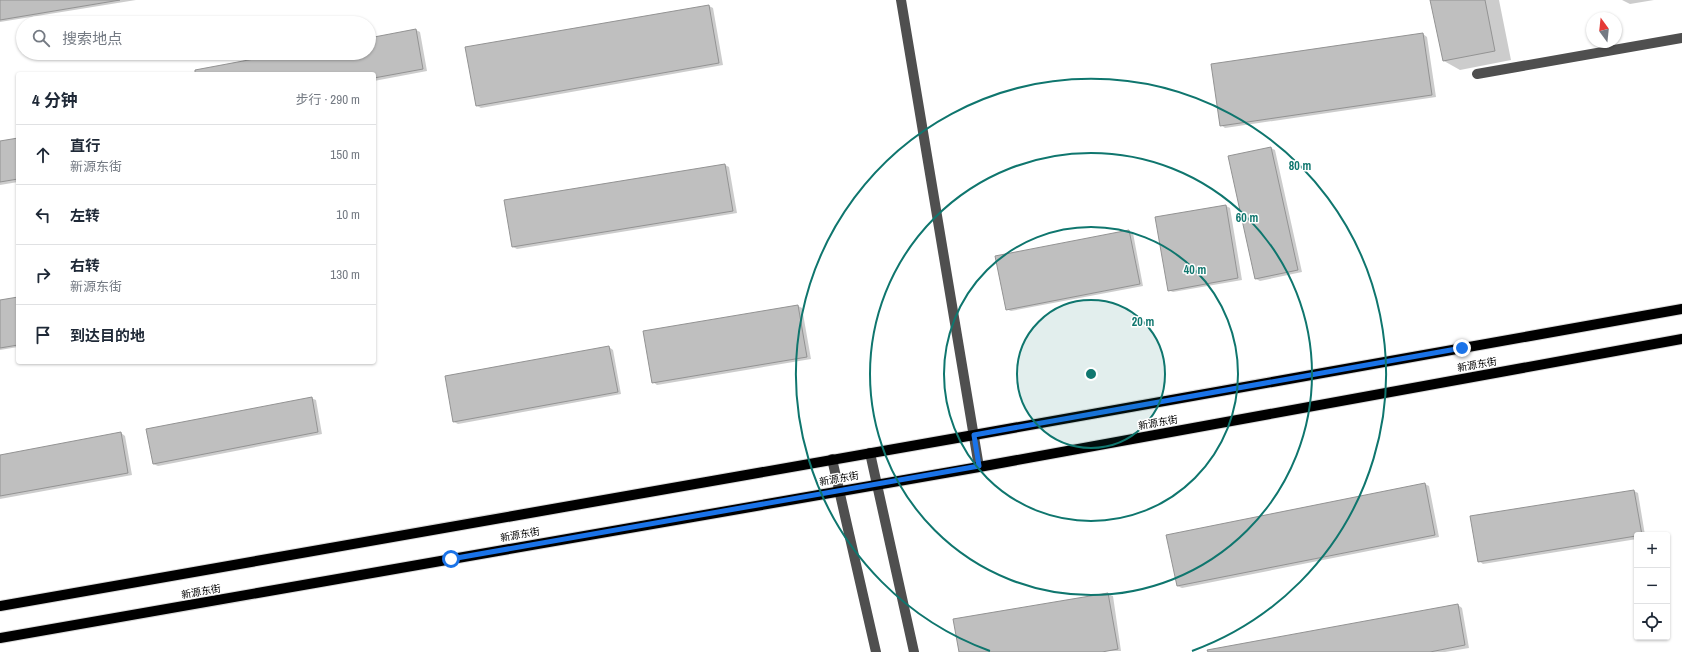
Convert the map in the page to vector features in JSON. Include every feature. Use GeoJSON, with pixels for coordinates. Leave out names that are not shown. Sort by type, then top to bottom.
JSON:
{"type":"FeatureCollection","features":[{"type":"Feature","properties":{"kind":"main road","name":"新源东街"},"geometry":{"type":"LineString","coordinates":[[0,606],[1682,309]]}},
{"type":"Feature","properties":{"kind":"main road","name":"新源东街"},"geometry":{"type":"LineString","coordinates":[[0,638],[979,466],[1682,339]]}},
{"type":"Feature","properties":{"kind":"street"},"geometry":{"type":"LineString","coordinates":[[900,0],[979,466]]}},
{"type":"Feature","properties":{"kind":"street"},"geometry":{"type":"LineString","coordinates":[[1477,74],[1682,38]]}},
{"type":"Feature","properties":{"kind":"street"},"geometry":{"type":"LineString","coordinates":[[870,453],[914,652]]}},
{"type":"Feature","properties":{"kind":"street"},"geometry":{"type":"LineString","coordinates":[[832,459],[876,652]]}},
{"type":"Feature","properties":{"kind":"building"},"geometry":{"type":"Polygon","coordinates":[[[0,0],[120,0],[24,16],[16,16],[16,17],[0,20],[0,0]]]}},
{"type":"Feature","properties":{"kind":"building"},"geometry":{"type":"Polygon","coordinates":[[[1430,0],[1485,0],[1495,51],[1443,61],[1430,0]]]}},
{"type":"Feature","properties":{"kind":"building"},"geometry":{"type":"Polygon","coordinates":[[[709,5],[719,63],[476,106],[465,47],[709,5]]]}},
{"type":"Feature","properties":{"kind":"building"},"geometry":{"type":"Polygon","coordinates":[[[416,29],[423,69],[376,78],[376,72],[195,72],[195,70],[249,60],[376,60],[376,37],[416,29]]]}},
{"type":"Feature","properties":{"kind":"building"},"geometry":{"type":"Polygon","coordinates":[[[1423,33],[1432,95],[1220,126],[1211,64],[1423,33]]]}},
{"type":"Feature","properties":{"kind":"building"},"geometry":{"type":"Polygon","coordinates":[[[16,138],[16,179],[0,182],[0,141],[16,138]]]}},
{"type":"Feature","properties":{"kind":"building"},"geometry":{"type":"Polygon","coordinates":[[[1271,147],[1298,270],[1255,279],[1228,156],[1271,147]]]}},
{"type":"Feature","properties":{"kind":"building"},"geometry":{"type":"Polygon","coordinates":[[[725,164],[733,211],[512,247],[504,200],[725,164]]]}},
{"type":"Feature","properties":{"kind":"building"},"geometry":{"type":"Polygon","coordinates":[[[1226,205],[1238,278],[1168,291],[1155,217],[1226,205]]]}},
{"type":"Feature","properties":{"kind":"building"},"geometry":{"type":"Polygon","coordinates":[[[1129,230],[1140,284],[1006,310],[995,256],[1129,230]]]}},
{"type":"Feature","properties":{"kind":"building"},"geometry":{"type":"Polygon","coordinates":[[[16,297],[16,345],[0,348],[0,300],[16,297]]]}},
{"type":"Feature","properties":{"kind":"building"},"geometry":{"type":"Polygon","coordinates":[[[798,305],[807,357],[652,383],[643,331],[798,305]]]}},
{"type":"Feature","properties":{"kind":"building"},"geometry":{"type":"Polygon","coordinates":[[[609,346],[618,392],[453,422],[445,376],[609,346]]]}},
{"type":"Feature","properties":{"kind":"building"},"geometry":{"type":"Polygon","coordinates":[[[312,397],[318,432],[153,464],[146,429],[312,397]]]}},
{"type":"Feature","properties":{"kind":"building"},"geometry":{"type":"Polygon","coordinates":[[[121,432],[128,473],[0,496],[0,455],[121,432]]]}},
{"type":"Feature","properties":{"kind":"building"},"geometry":{"type":"Polygon","coordinates":[[[1425,483],[1435,535],[1177,586],[1166,535],[1425,483]]]}},
{"type":"Feature","properties":{"kind":"building"},"geometry":{"type":"Polygon","coordinates":[[[1634,490],[1641,532],[1634,532],[1634,536],[1478,562],[1470,516],[1634,490]]]}},
{"type":"Feature","properties":{"kind":"building"},"geometry":{"type":"Polygon","coordinates":[[[1108,593],[1118,649],[1102,652],[959,652],[953,619],[1108,593]]]}},
{"type":"Feature","properties":{"kind":"building"},"geometry":{"type":"Polygon","coordinates":[[[1458,604],[1465,645],[1430,652],[1208,652],[1207,650],[1458,604]]]}},
{"type":"Feature","properties":{"kind":"route"},"geometry":{"type":"LineString","coordinates":[[451,559],[979,466],[974,435],[1462,348]]}}]}
